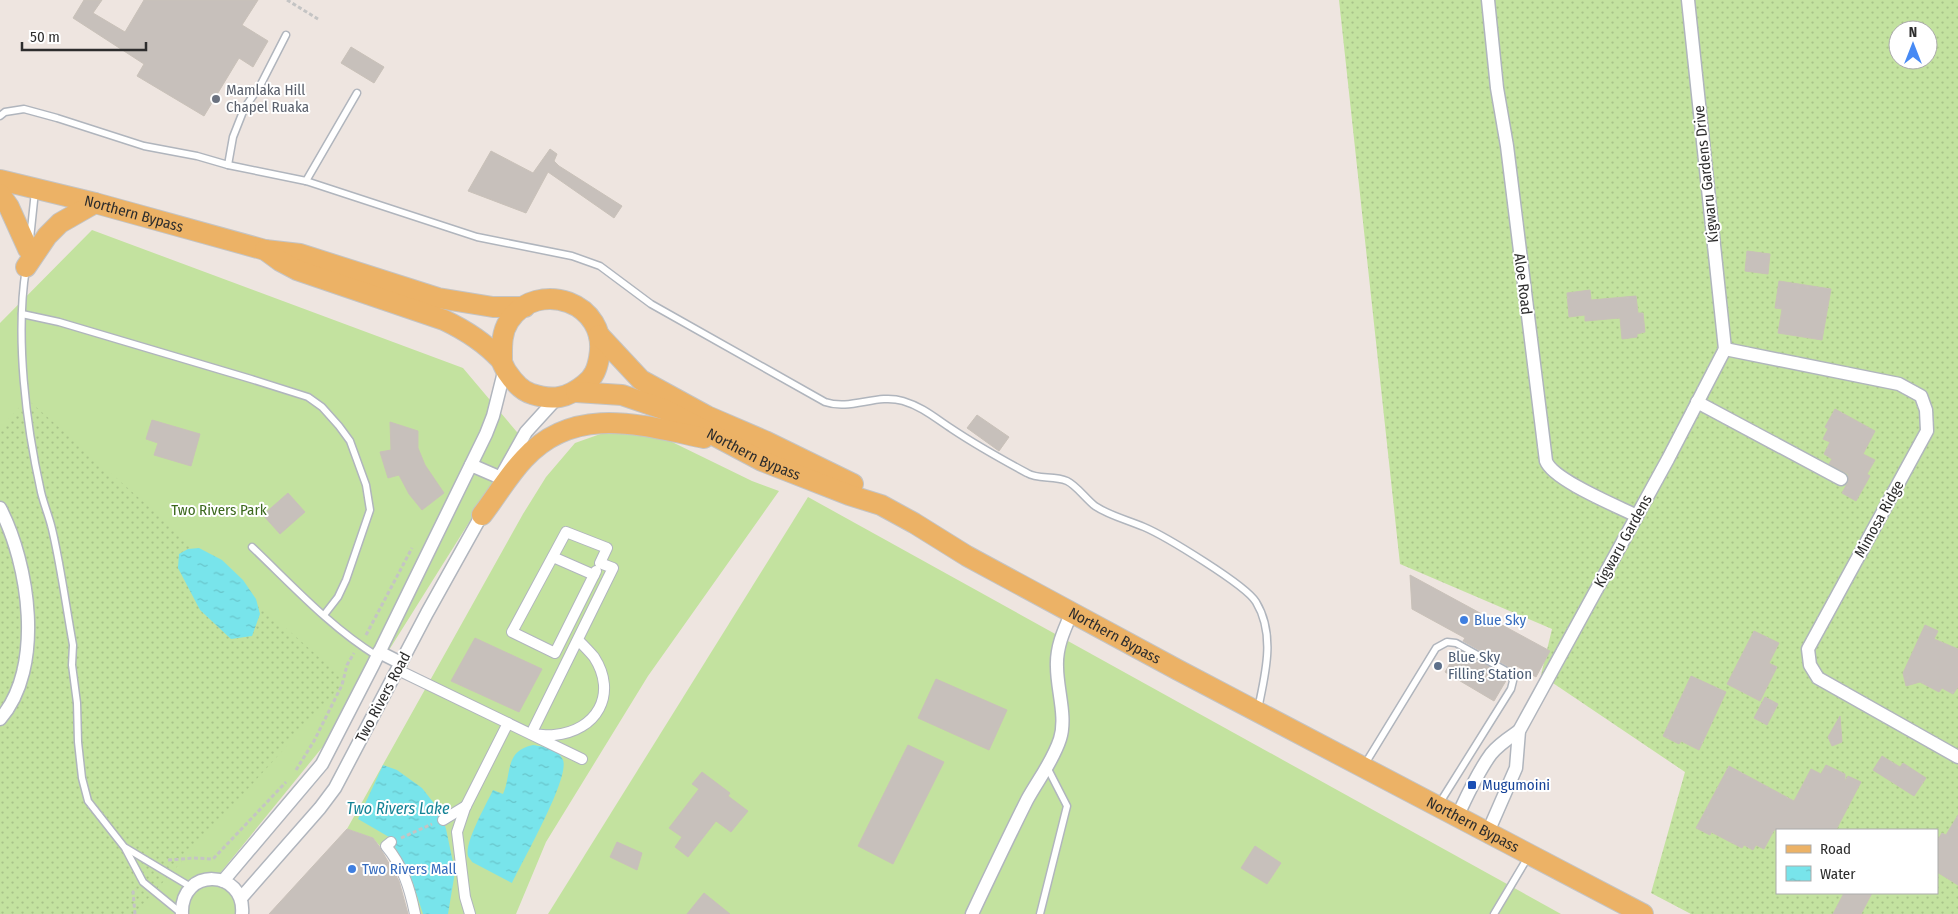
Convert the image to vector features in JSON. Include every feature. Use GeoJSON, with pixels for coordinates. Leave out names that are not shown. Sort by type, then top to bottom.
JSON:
{"type":"FeatureCollection","features":[{"type":"Feature","properties":{"kind":"main road","name":"Northern Bypass"},"geometry":{"type":"LineString","coordinates":[[0,180],[95,203],[265,250],[300,254],[438,298],[492,307],[525,307]]}},
{"type":"Feature","properties":{"kind":"main road"},"geometry":{"type":"LineString","coordinates":[[0,194],[9,207],[27,258],[60,223],[95,203]]}},
{"type":"Feature","properties":{"kind":"main road","name":"Northern Bypass"},"geometry":{"type":"LineString","coordinates":[[265,250],[297,270],[444,320],[462,329],[486,345],[517,385],[530,394],[545,398],[557,398],[576,392],[622,395],[666,410],[762,461],[808,480],[881,505],[967,556],[1457,818],[1488,832],[1642,914]]}},
{"type":"Feature","properties":{"kind":"main road","name":"Northern Bypass"},"geometry":{"type":"LineString","coordinates":[[503,365],[502,343],[506,328],[515,314],[540,300],[563,300],[579,307],[592,318],[599,335],[600,352],[594,375],[576,392]]}},
{"type":"Feature","properties":{"kind":"main road"},"geometry":{"type":"LineString","coordinates":[[599,335],[641,380],[707,416],[765,441],[856,486],[881,505]]}},
{"type":"Feature","properties":{"kind":"main road"},"geometry":{"type":"LineString","coordinates":[[482,515],[523,460],[551,436],[566,430],[600,423],[621,423],[724,442]]}},
{"type":"Feature","properties":{"kind":"street","name":"Aloe Road"},"geometry":{"type":"LineString","coordinates":[[1488,0],[1497,88],[1507,146],[1546,461],[1551,469],[1566,480],[1637,516]]}},
{"type":"Feature","properties":{"kind":"street","name":"Kigwaru Gardens Drive"},"geometry":{"type":"LineString","coordinates":[[1688,0],[1725,349]]}},
{"type":"Feature","properties":{"kind":"street","name":"Kigwaru Gardens"},"geometry":{"type":"LineString","coordinates":[[1488,832],[1505,797],[1516,768],[1519,731],[1543,684],[1637,516],[1725,349]]}},
{"type":"Feature","properties":{"kind":"street","name":"Mimosa Ridge"},"geometry":{"type":"LineString","coordinates":[[1725,349],[1899,384],[1921,396],[1926,410],[1927,431],[1808,649],[1810,665],[1818,678],[1958,757]]}},
{"type":"Feature","properties":{"kind":"street","name":"Two Rivers Road"},"geometry":{"type":"LineString","coordinates":[[223,881],[315,774],[378,654],[471,465],[493,416],[503,365]]}},
{"type":"Feature","properties":{"kind":"street","name":"Two Rivers Road"},"geometry":{"type":"LineString","coordinates":[[241,898],[330,796],[526,432],[557,398]]}},
{"type":"Feature","properties":{"kind":"street"},"geometry":{"type":"LineString","coordinates":[[1697,402],[1841,478]]}},
{"type":"Feature","properties":{"kind":"street"},"geometry":{"type":"LineString","coordinates":[[471,465],[501,478]]}},
{"type":"Feature","properties":{"kind":"street"},"geometry":{"type":"LineString","coordinates":[[0,508],[18,551],[24,580],[28,631],[23,678],[16,696],[0,719]]}},
{"type":"Feature","properties":{"kind":"street"},"geometry":{"type":"LineString","coordinates":[[566,532],[606,548],[555,652],[512,632],[552,557],[566,532]]}},
{"type":"Feature","properties":{"kind":"street"},"geometry":{"type":"LineString","coordinates":[[552,557],[594,575]]}},
{"type":"Feature","properties":{"kind":"street"},"geometry":{"type":"LineString","coordinates":[[531,734],[613,568],[600,563]]}},
{"type":"Feature","properties":{"kind":"street"},"geometry":{"type":"LineString","coordinates":[[972,914],[1028,799],[1055,752],[1062,726],[1057,654],[1061,638],[1072,612]]}},
{"type":"Feature","properties":{"kind":"street"},"geometry":{"type":"LineString","coordinates":[[531,734],[554,735],[570,731],[590,722],[601,708],[605,683],[594,657],[578,640]]}},
{"type":"Feature","properties":{"kind":"street"},"geometry":{"type":"LineString","coordinates":[[378,654],[508,723],[582,759]]}},
{"type":"Feature","properties":{"kind":"street"},"geometry":{"type":"LineString","coordinates":[[470,914],[465,897],[457,832],[466,806],[508,723]]}},
{"type":"Feature","properties":{"kind":"street","name":"Kigwaru Gardens"},"geometry":{"type":"LineString","coordinates":[[1457,818],[1492,753],[1501,743],[1519,731]]}},
{"type":"Feature","properties":{"kind":"street"},"geometry":{"type":"LineString","coordinates":[[443,820],[466,806]]}},
{"type":"Feature","properties":{"kind":"street"},"geometry":{"type":"LineString","coordinates":[[392,842],[386,846],[408,882],[415,914]]}},
{"type":"Feature","properties":{"kind":"street"},"geometry":{"type":"LineString","coordinates":[[182,914],[182,903],[185,894],[191,887],[206,879],[223,881],[236,891],[241,898],[242,914]]}},
{"type":"Feature","properties":{"kind":"lane"},"geometry":{"type":"LineString","coordinates":[[228,165],[233,137],[244,109],[261,84],[286,34]]}},
{"type":"Feature","properties":{"kind":"lane"},"geometry":{"type":"LineString","coordinates":[[306,181],[357,92]]}},
{"type":"Feature","properties":{"kind":"lane"},"geometry":{"type":"LineString","coordinates":[[0,116],[5,112],[24,109],[144,146],[306,181],[477,237],[572,256],[600,266],[651,304],[825,402],[833,405],[844,405],[880,400],[900,400],[920,407],[952,430],[1031,476],[1068,481],[1096,506],[1145,527],[1183,549],[1230,579],[1255,600],[1263,614],[1267,649],[1266,671],[1257,711]]}},
{"type":"Feature","properties":{"kind":"lane"},"geometry":{"type":"LineString","coordinates":[[36,188],[22,293],[24,383],[30,436],[41,494],[52,529],[73,645],[72,665],[77,703],[78,742],[82,778],[88,801],[125,848],[143,882],[182,914]]}},
{"type":"Feature","properties":{"kind":"lane"},"geometry":{"type":"LineString","coordinates":[[22,314],[88,330],[251,379],[308,397],[322,407],[350,441],[366,484],[370,510],[346,580],[338,597],[324,615]]}},
{"type":"Feature","properties":{"kind":"lane"},"geometry":{"type":"LineString","coordinates":[[252,547],[324,615],[360,645],[378,654]]}},
{"type":"Feature","properties":{"kind":"lane"},"geometry":{"type":"LineString","coordinates":[[1363,768],[1436,648],[1447,642],[1456,643],[1510,673],[1513,681],[1511,689],[1438,807]]}},
{"type":"Feature","properties":{"kind":"lane"},"geometry":{"type":"LineString","coordinates":[[1040,914],[1068,806],[1046,766]]}},
{"type":"Feature","properties":{"kind":"lane"},"geometry":{"type":"LineString","coordinates":[[125,848],[191,887]]}},
{"type":"Feature","properties":{"kind":"lane"},"geometry":{"type":"LineString","coordinates":[[1494,914],[1530,854]]}},
{"type":"Feature","properties":{"kind":"path"},"geometry":{"type":"LineString","coordinates":[[287,0],[318,19]]}},
{"type":"Feature","properties":{"kind":"path"},"geometry":{"type":"LineString","coordinates":[[294,773],[314,741],[342,685],[347,665],[360,645],[417,540]]}},
{"type":"Feature","properties":{"kind":"path"},"geometry":{"type":"LineString","coordinates":[[159,867],[165,861],[174,858],[213,859],[287,780]]}},
{"type":"Feature","properties":{"kind":"path"},"geometry":{"type":"LineString","coordinates":[[392,842],[443,820]]}},
{"type":"Feature","properties":{"kind":"path"},"geometry":{"type":"LineString","coordinates":[[135,914],[133,892],[143,882]]}},
{"type":"Feature","properties":{"kind":"green space"},"geometry":{"type":"Polygon","coordinates":[[[1339,0],[1958,0],[1958,914],[1691,914],[1651,893],[1685,772],[1541,675],[1552,629],[1400,564],[1339,0]]]}},
{"type":"Feature","properties":{"kind":"green space","name":"Two Rivers Park"},"geometry":{"type":"Polygon","coordinates":[[[92,230],[463,368],[522,438],[347,717],[212,883],[231,893],[234,897],[237,914],[0,914],[0,323],[92,230]]]}},
{"type":"Feature","properties":{"kind":"green space"},"geometry":{"type":"Polygon","coordinates":[[[27,399],[346,681],[134,914],[0,914],[0,428],[27,399]]]}},
{"type":"Feature","properties":{"kind":"green space"},"geometry":{"type":"Polygon","coordinates":[[[606,432],[632,432],[670,441],[752,481],[779,491],[648,676],[546,842],[516,914],[410,914],[404,886],[385,852],[373,838],[347,829],[523,514],[546,477],[575,443],[606,432]]]}},
{"type":"Feature","properties":{"kind":"green space"},"geometry":{"type":"Polygon","coordinates":[[[808,497],[1561,914],[548,914],[808,497]]]}},
{"type":"Feature","properties":{"kind":"water"},"geometry":{"type":"Polygon","coordinates":[[[199,548],[222,560],[243,580],[256,599],[260,614],[252,636],[231,639],[200,610],[178,568],[179,554],[188,549],[199,548]]]}},
{"type":"Feature","properties":{"kind":"water"},"geometry":{"type":"Polygon","coordinates":[[[533,745],[558,753],[563,760],[563,770],[553,801],[512,883],[472,862],[468,857],[469,842],[493,790],[503,794],[513,758],[517,752],[533,745]]]}},
{"type":"Feature","properties":{"kind":"water","name":"Two Rivers Lake"},"geometry":{"type":"Polygon","coordinates":[[[383,765],[397,770],[422,788],[440,811],[446,829],[455,872],[448,914],[423,914],[409,871],[389,837],[358,819],[383,765]]]}},
{"type":"Feature","properties":{"kind":"building"},"geometry":{"type":"Polygon","coordinates":[[[84,0],[102,0],[93,13],[125,32],[144,0],[258,0],[242,25],[268,41],[253,67],[239,58],[204,116],[137,76],[144,64],[73,18],[84,0]]]}},
{"type":"Feature","properties":{"kind":"building"},"geometry":{"type":"Polygon","coordinates":[[[351,47],[384,67],[374,83],[341,63],[351,47]]]}},
{"type":"Feature","properties":{"kind":"building"},"geometry":{"type":"Polygon","coordinates":[[[550,149],[557,154],[554,161],[559,166],[622,206],[614,218],[548,172],[526,213],[468,191],[491,151],[533,173],[550,149]]]}},
{"type":"Feature","properties":{"kind":"building"},"geometry":{"type":"Polygon","coordinates":[[[1747,251],[1770,254],[1768,274],[1745,271],[1747,251]]]}},
{"type":"Feature","properties":{"kind":"building"},"geometry":{"type":"Polygon","coordinates":[[[1779,281],[1831,289],[1822,340],[1778,333],[1782,309],[1775,308],[1779,281]]]}},
{"type":"Feature","properties":{"kind":"building"},"geometry":{"type":"Polygon","coordinates":[[[1590,290],[1591,300],[1636,296],[1638,313],[1643,313],[1645,332],[1637,334],[1637,337],[1622,339],[1620,318],[1585,321],[1585,315],[1569,317],[1567,293],[1590,290]]]}},
{"type":"Feature","properties":{"kind":"building"},"geometry":{"type":"Polygon","coordinates":[[[1835,409],[1875,431],[1863,454],[1875,460],[1867,474],[1870,476],[1856,501],[1842,493],[1848,482],[1848,474],[1829,464],[1832,459],[1824,454],[1830,442],[1823,439],[1828,429],[1825,427],[1835,409]]]}},
{"type":"Feature","properties":{"kind":"building"},"geometry":{"type":"Polygon","coordinates":[[[977,415],[1009,437],[999,451],[967,428],[977,415]]]}},
{"type":"Feature","properties":{"kind":"building"},"geometry":{"type":"Polygon","coordinates":[[[152,420],[200,434],[191,466],[154,455],[158,443],[146,439],[152,420]]]}},
{"type":"Feature","properties":{"kind":"building"},"geometry":{"type":"Polygon","coordinates":[[[390,422],[418,431],[418,448],[425,465],[444,493],[422,510],[409,494],[399,475],[388,478],[380,452],[391,450],[390,422]]]}},
{"type":"Feature","properties":{"kind":"building"},"geometry":{"type":"Polygon","coordinates":[[[288,493],[305,512],[280,534],[263,515],[288,493]]]}},
{"type":"Feature","properties":{"kind":"building"},"geometry":{"type":"Polygon","coordinates":[[[1410,575],[1550,651],[1536,677],[1515,665],[1513,669],[1463,641],[1465,638],[1412,609],[1410,575]]]}},
{"type":"Feature","properties":{"kind":"building"},"geometry":{"type":"Polygon","coordinates":[[[1925,625],[1938,631],[1934,639],[1958,649],[1958,687],[1953,694],[1942,688],[1939,692],[1920,682],[1906,686],[1903,673],[1925,625]]]}},
{"type":"Feature","properties":{"kind":"building"},"geometry":{"type":"Polygon","coordinates":[[[1754,631],[1779,643],[1769,663],[1777,667],[1760,701],[1727,684],[1754,631]]]}},
{"type":"Feature","properties":{"kind":"building"},"geometry":{"type":"Polygon","coordinates":[[[475,638],[542,669],[519,712],[451,681],[475,638]]]}},
{"type":"Feature","properties":{"kind":"building"},"geometry":{"type":"Polygon","coordinates":[[[1458,650],[1506,676],[1507,679],[1494,701],[1445,672],[1458,650]]]}},
{"type":"Feature","properties":{"kind":"building"},"geometry":{"type":"Polygon","coordinates":[[[1691,676],[1726,692],[1699,750],[1681,741],[1679,744],[1663,736],[1691,676]]]}},
{"type":"Feature","properties":{"kind":"building"},"geometry":{"type":"Polygon","coordinates":[[[936,679],[1007,710],[989,750],[918,718],[936,679]]]}},
{"type":"Feature","properties":{"kind":"building"},"geometry":{"type":"Polygon","coordinates":[[[1765,697],[1778,704],[1767,725],[1754,718],[1765,697]]]}},
{"type":"Feature","properties":{"kind":"building"},"geometry":{"type":"Polygon","coordinates":[[[1840,716],[1842,742],[1832,746],[1828,737],[1840,716]]]}},
{"type":"Feature","properties":{"kind":"building"},"geometry":{"type":"Polygon","coordinates":[[[908,745],[944,762],[893,864],[858,846],[908,745]]]}},
{"type":"Feature","properties":{"kind":"building"},"geometry":{"type":"Polygon","coordinates":[[[1882,756],[1900,767],[1903,763],[1926,778],[1914,796],[1873,770],[1882,756]]]}},
{"type":"Feature","properties":{"kind":"building"},"geometry":{"type":"Polygon","coordinates":[[[1826,765],[1845,774],[1845,781],[1848,776],[1861,782],[1837,829],[1776,829],[1764,849],[1756,845],[1753,850],[1744,845],[1742,848],[1711,832],[1710,835],[1696,828],[1729,766],[1794,801],[1811,769],[1821,774],[1826,765]]]}},
{"type":"Feature","properties":{"kind":"building"},"geometry":{"type":"Polygon","coordinates":[[[702,772],[730,793],[728,796],[748,811],[731,832],[716,821],[688,857],[675,847],[682,837],[669,828],[699,789],[692,784],[702,772]]]}},
{"type":"Feature","properties":{"kind":"building"},"geometry":{"type":"Polygon","coordinates":[[[1958,815],[1958,885],[1938,873],[1938,839],[1942,833],[1946,835],[1958,815]]]}},
{"type":"Feature","properties":{"kind":"building","name":"Two Rivers Mall"},"geometry":{"type":"Polygon","coordinates":[[[347,829],[373,838],[379,846],[399,881],[408,914],[269,914],[347,829]]]}},
{"type":"Feature","properties":{"kind":"building"},"geometry":{"type":"Polygon","coordinates":[[[617,842],[642,853],[637,870],[610,857],[617,842]]]}},
{"type":"Feature","properties":{"kind":"building"},"geometry":{"type":"Polygon","coordinates":[[[1255,846],[1281,863],[1267,884],[1241,868],[1255,846]]]}},
{"type":"Feature","properties":{"kind":"building"},"geometry":{"type":"Polygon","coordinates":[[[704,893],[730,914],[687,914],[704,893]]]}},
{"type":"Feature","properties":{"kind":"building"},"geometry":{"type":"Polygon","coordinates":[[[1843,894],[1871,894],[1861,914],[1833,914],[1843,894]]]}},
{"type":"Feature","properties":{"kind":"place","name":"Mamlaka Hill Chapel Ruaka"},"geometry":{"type":"Point","coordinates":[216,99]}},
{"type":"Feature","properties":{"kind":"place","name":"Blue Sky"},"geometry":{"type":"Point","coordinates":[1464,620]}},
{"type":"Feature","properties":{"kind":"place","name":"Blue Sky Filling Station"},"geometry":{"type":"Point","coordinates":[1438,666]}},
{"type":"Feature","properties":{"kind":"place","name":"Mugumoini"},"geometry":{"type":"Point","coordinates":[1472,785]}},
{"type":"Feature","properties":{"kind":"place","name":"Two Rivers Mall"},"geometry":{"type":"Point","coordinates":[352,869]}}]}
